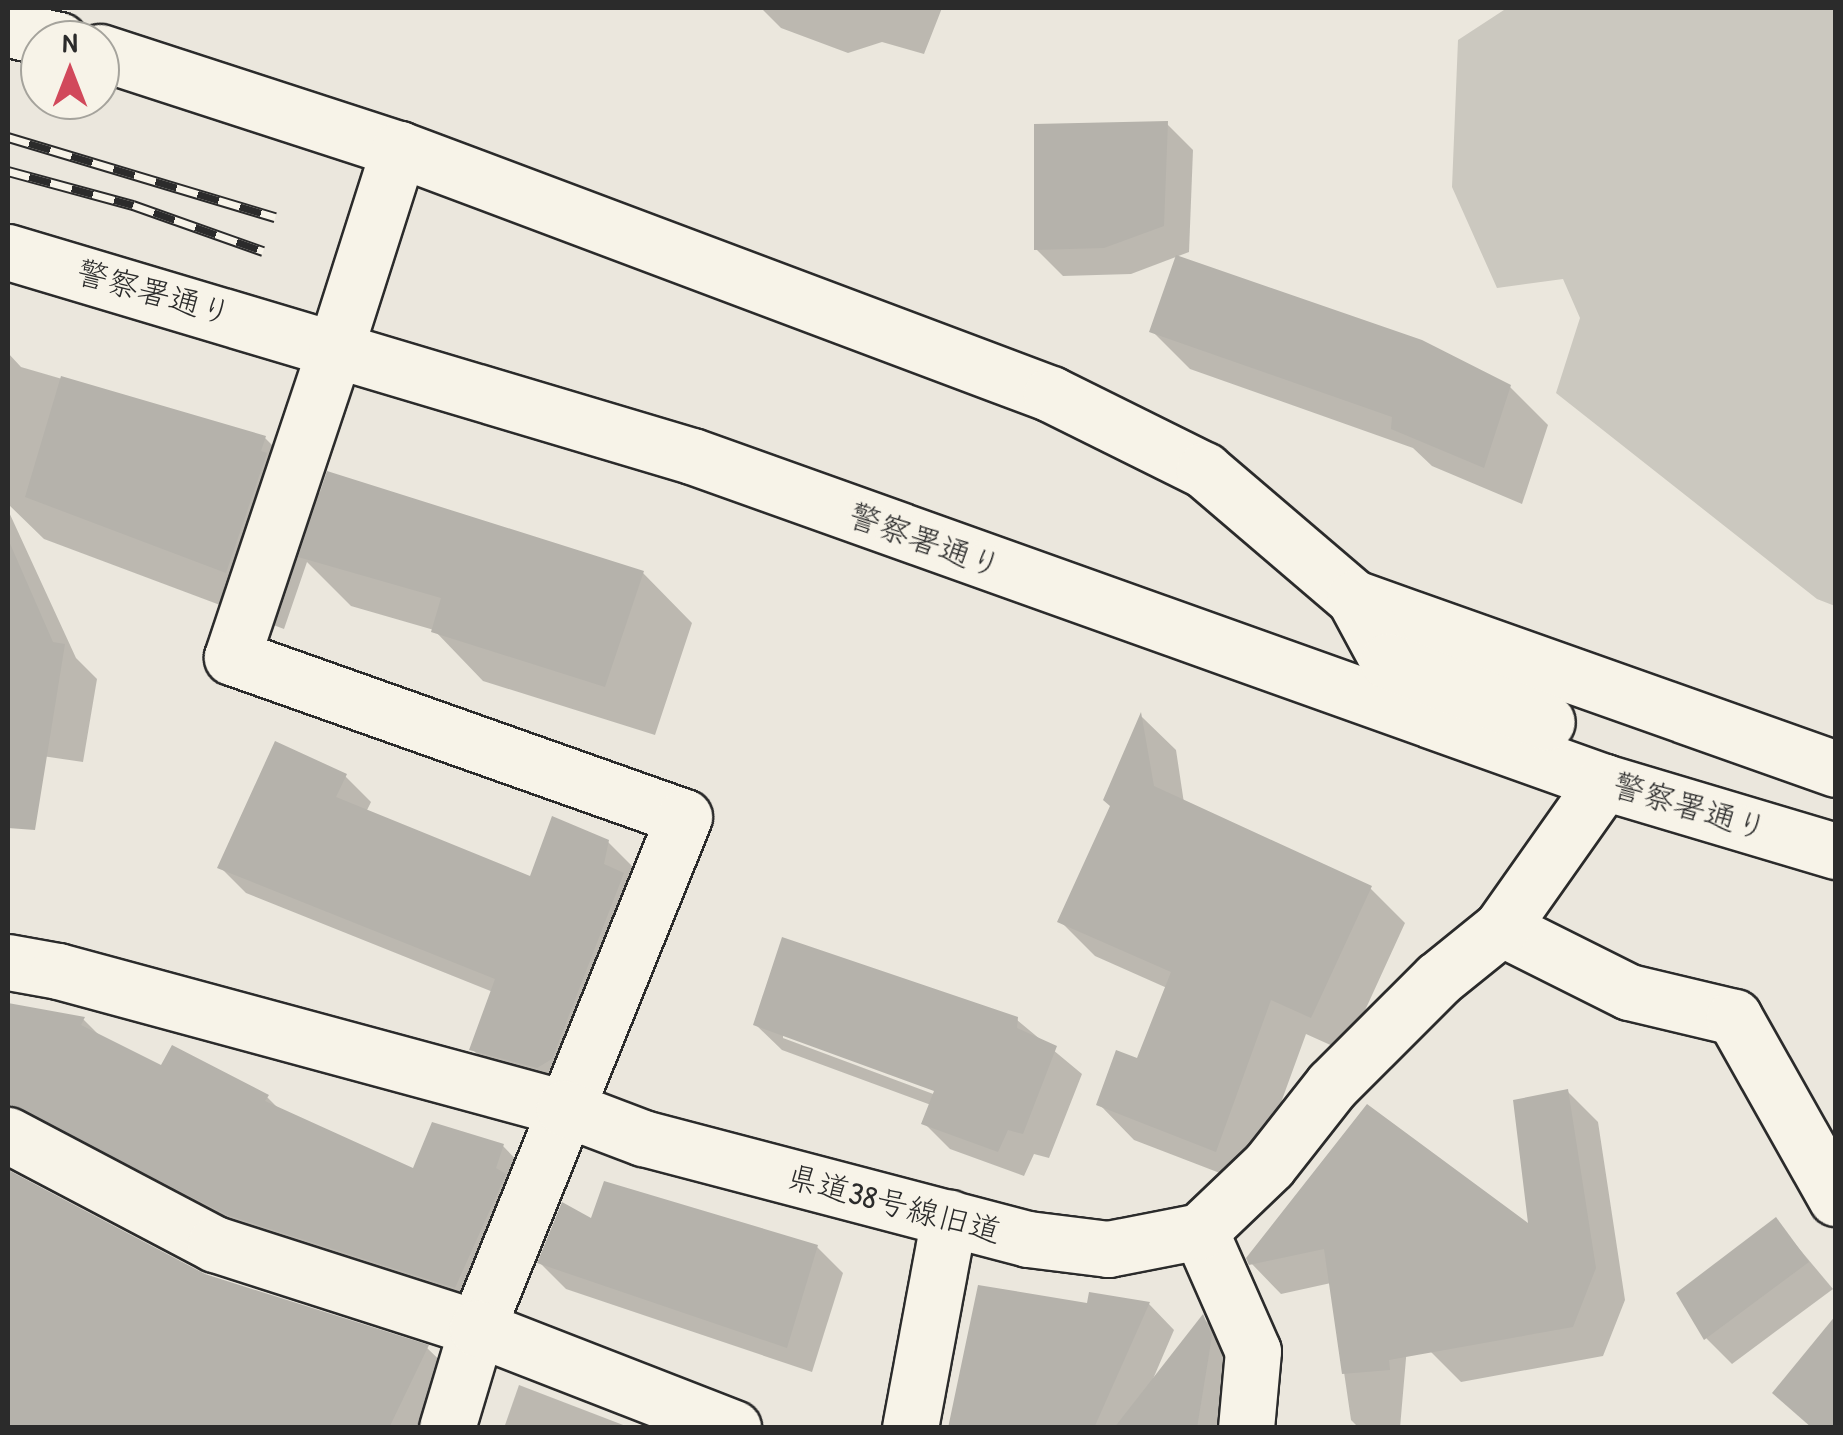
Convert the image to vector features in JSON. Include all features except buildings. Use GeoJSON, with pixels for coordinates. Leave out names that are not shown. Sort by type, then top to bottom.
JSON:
{"type":"FeatureCollection","features":[{"type":"Feature","properties":{"kind":"main road"},"geometry":{"type":"LineString","coordinates":[[120,59],[399,150],[1052,394],[1204,470],[1354,598],[1836,769]]}},
{"type":"Feature","properties":{"kind":"main road"},"geometry":{"type":"LineString","coordinates":[[399,150],[232,658],[684,816],[476,1328],[447,1428]]}},
{"type":"Feature","properties":{"kind":"main road","name":"警察署通り"},"geometry":{"type":"LineString","coordinates":[[8,252],[336,346],[692,456],[1604,782],[1836,851]]}},
{"type":"Feature","properties":{"kind":"main road"},"geometry":{"type":"LineString","coordinates":[[1354,598],[1388,662],[1836,830]]}},
{"type":"Feature","properties":{"kind":"main road"},"geometry":{"type":"LineString","coordinates":[[1246,1428],[1253,1351],[1200,1230],[1268,1165],[1332,1085],[1438,979],[1501,928],[1604,782]]}},
{"type":"Feature","properties":{"kind":"main road"},"geometry":{"type":"LineString","coordinates":[[1501,928],[1629,992],[1734,1018],[1836,1198]]}},
{"type":"Feature","properties":{"kind":"main road","name":"県道38号線旧道"},"geometry":{"type":"LineString","coordinates":[[8,962],[564,1108],[643,1138],[1028,1239],[1108,1249],[1200,1230]]}},
{"type":"Feature","properties":{"kind":"main road"},"geometry":{"type":"LineString","coordinates":[[8,1136],[216,1244],[476,1328],[733,1428]]}},
{"type":"Feature","properties":{"kind":"main road"},"geometry":{"type":"LineString","coordinates":[[910,1428],[949,1218]]}},
{"type":"Feature","properties":{"kind":"shaded area"},"geometry":{"type":"Polygon","coordinates":[[[1507,8],[1835,8],[1835,606],[1817,599],[1556,393],[1580,318],[1563,279],[1497,288],[1452,187],[1458,40],[1507,8]]]}},
{"type":"Feature","properties":{"kind":"railway"},"geometry":{"type":"LineString","coordinates":[[8,137],[275,217]]}},
{"type":"Feature","properties":{"kind":"railway"},"geometry":{"type":"LineString","coordinates":[[8,171],[133,205],[263,251]]}}]}
